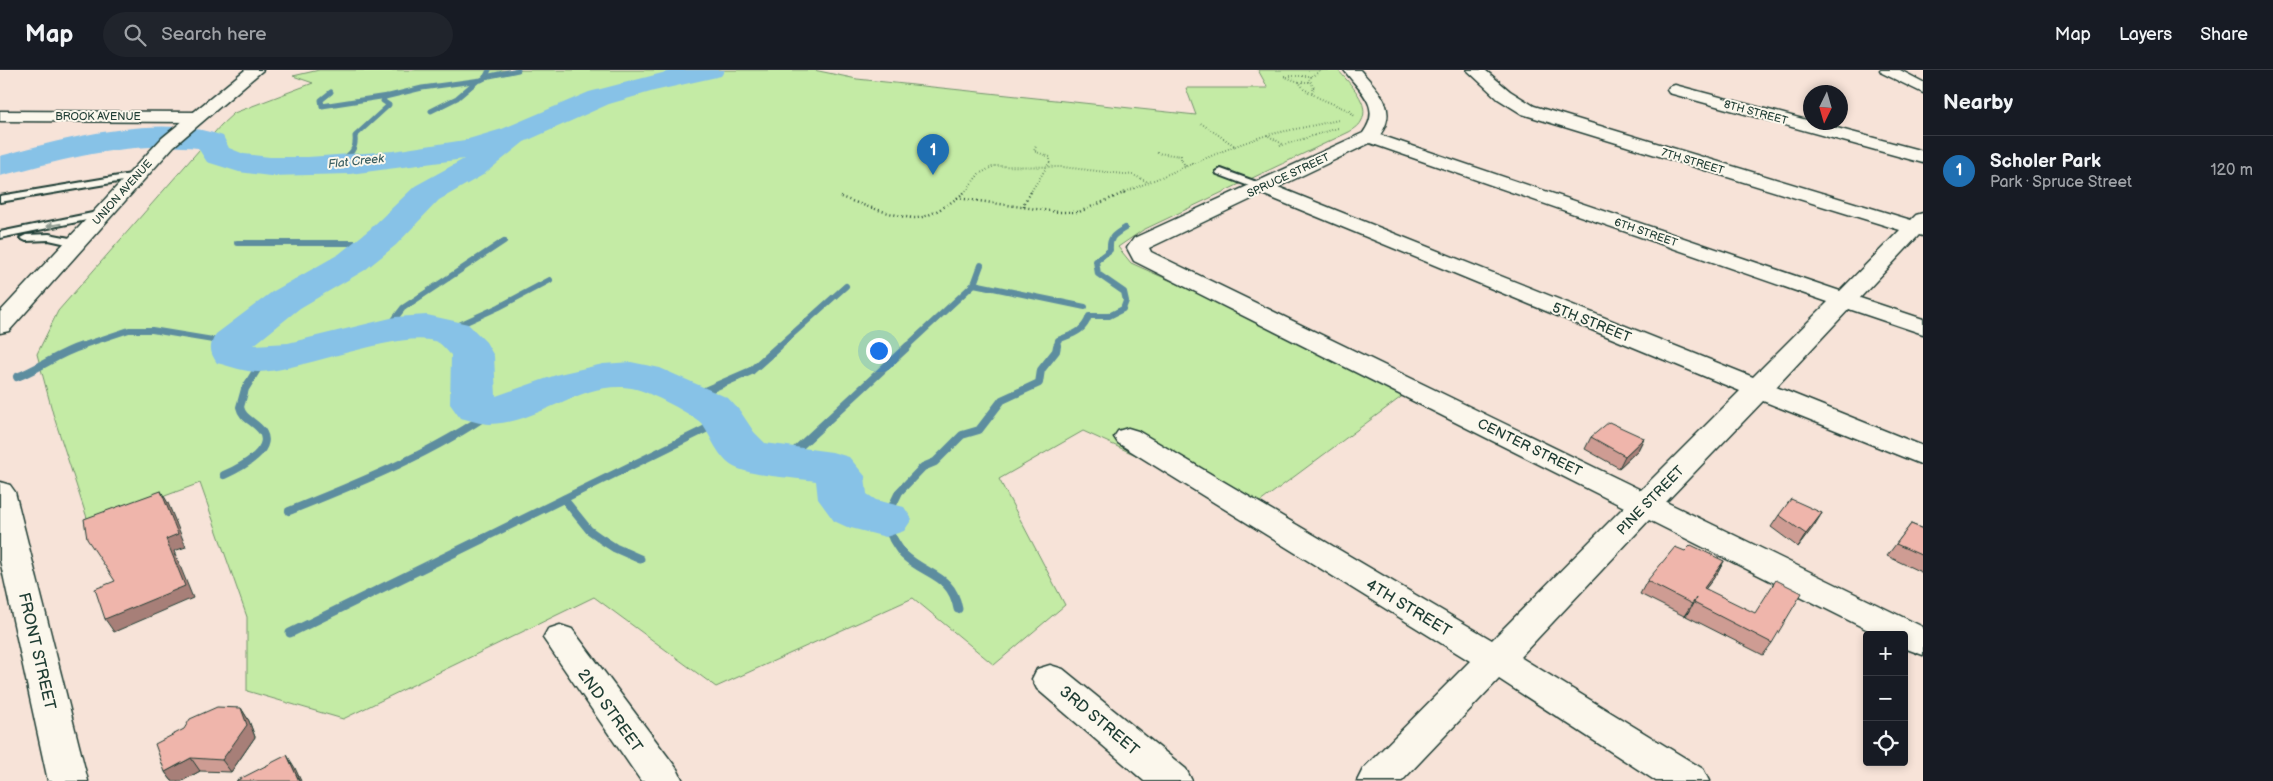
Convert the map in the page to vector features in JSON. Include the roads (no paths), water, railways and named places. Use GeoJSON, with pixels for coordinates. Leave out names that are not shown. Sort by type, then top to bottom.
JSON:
{"type":"FeatureCollection","features":[{"type":"Feature","properties":{"kind":"street","name":"UNION AVENUE"},"geometry":{"type":"LineString","coordinates":[[0,326],[159,151],[193,120],[256,70]]}},
{"type":"Feature","properties":{"kind":"street"},"geometry":{"type":"LineString","coordinates":[[1352,70],[1378,104],[1381,113],[1381,121],[1370,137]]}},
{"type":"Feature","properties":{"kind":"street","name":"7TH STREET"},"geometry":{"type":"LineString","coordinates":[[1475,70],[1504,96],[1528,110],[1920,226]]}},
{"type":"Feature","properties":{"kind":"street"},"geometry":{"type":"LineString","coordinates":[[1888,70],[1923,88]]}},
{"type":"Feature","properties":{"kind":"street"},"geometry":{"type":"LineString","coordinates":[[1904,78],[1923,77]]}},
{"type":"Feature","properties":{"kind":"street","name":"8TH STREET"},"geometry":{"type":"LineString","coordinates":[[1675,90],[1923,157]]}},
{"type":"Feature","properties":{"kind":"street","name":"BROOK AVENUE"},"geometry":{"type":"LineString","coordinates":[[0,116],[193,120]]}},
{"type":"Feature","properties":{"kind":"street","name":"SPRUCE STREET"},"geometry":{"type":"LineString","coordinates":[[1138,251],[1142,243],[1370,137]]}},
{"type":"Feature","properties":{"kind":"street","name":"6TH STREET"},"geometry":{"type":"LineString","coordinates":[[1370,137],[1923,326]]}},
{"type":"Feature","properties":{"kind":"street","name":"5TH STREET"},"geometry":{"type":"LineString","coordinates":[[1260,188],[1923,456]]}},
{"type":"Feature","properties":{"kind":"street","name":"PINE STREET"},"geometry":{"type":"LineString","coordinates":[[1377,781],[1844,299],[1920,226]]}},
{"type":"Feature","properties":{"kind":"street","name":"CENTER STREET"},"geometry":{"type":"LineString","coordinates":[[1138,251],[1142,256],[1923,642]]}},
{"type":"Feature","properties":{"kind":"street","name":"4TH STREET"},"geometry":{"type":"LineString","coordinates":[[1128,437],[1495,659],[1689,781]]}},
{"type":"Feature","properties":{"kind":"street","name":"FRONT STREET"},"geometry":{"type":"LineString","coordinates":[[0,492],[68,781]]}},
{"type":"Feature","properties":{"kind":"street","name":"2ND STREET"},"geometry":{"type":"LineString","coordinates":[[560,638],[663,781]]}},
{"type":"Feature","properties":{"kind":"street","name":"3RD STREET"},"geometry":{"type":"LineString","coordinates":[[1050,679],[1172,781]]}},
{"type":"Feature","properties":{"kind":"lane"},"geometry":{"type":"LineString","coordinates":[[1221,172],[1260,188]]}},
{"type":"Feature","properties":{"kind":"lane"},"geometry":{"type":"LineString","coordinates":[[0,199],[137,176]]}},
{"type":"Feature","properties":{"kind":"lane"},"geometry":{"type":"LineString","coordinates":[[0,235],[102,214]]}},
{"type":"Feature","properties":{"kind":"lane"},"geometry":{"type":"LineString","coordinates":[[0,243],[20,238],[49,237],[76,242]]}},
{"type":"Feature","properties":{"kind":"waterway"},"geometry":{"type":"LineString","coordinates":[[486,77],[489,70]]}},
{"type":"Feature","properties":{"kind":"waterway"},"geometry":{"type":"LineString","coordinates":[[486,77],[518,70]]}},
{"type":"Feature","properties":{"kind":"waterway","name":"Flat Creek"},"geometry":{"type":"LineString","coordinates":[[0,166],[100,142],[152,136],[204,139],[212,142],[218,155],[239,163],[270,166],[308,167],[432,155],[501,140],[571,109],[615,93],[663,80],[712,70]]}},
{"type":"Feature","properties":{"kind":"waterway"},"geometry":{"type":"LineString","coordinates":[[334,165],[350,154],[353,150],[355,136],[389,105],[383,101],[385,97],[422,88],[481,80],[486,77]]}},
{"type":"Feature","properties":{"kind":"waterway"},"geometry":{"type":"LineString","coordinates":[[431,111],[457,98],[477,81]]}},
{"type":"Feature","properties":{"kind":"waterway"},"geometry":{"type":"LineString","coordinates":[[331,92],[321,100],[322,106],[387,96]]}},
{"type":"Feature","properties":{"kind":"waterway"},"geometry":{"type":"LineString","coordinates":[[513,136],[472,168],[427,193],[383,237],[352,262],[286,300],[231,343],[232,354],[257,359],[288,356],[395,330],[427,327],[453,333],[471,351],[474,369],[473,404],[476,408],[483,410],[505,408],[589,379],[617,375],[645,377],[701,401],[712,408],[719,414],[737,443],[751,456],[832,468],[840,476],[841,492],[847,505],[859,512],[886,519]]}},
{"type":"Feature","properties":{"kind":"waterway"},"geometry":{"type":"LineString","coordinates":[[1057,347],[1058,340],[1081,329],[1089,316],[1109,316],[1123,309],[1126,301],[1124,292],[1098,274],[1096,261],[1110,250],[1110,242],[1113,237],[1125,228]]}},
{"type":"Feature","properties":{"kind":"waterway"},"geometry":{"type":"LineString","coordinates":[[392,331],[393,321],[403,308],[504,241]]}},
{"type":"Feature","properties":{"kind":"waterway"},"geometry":{"type":"LineString","coordinates":[[237,243],[376,243]]}},
{"type":"Feature","properties":{"kind":"waterway"},"geometry":{"type":"LineString","coordinates":[[974,284],[981,265]]}},
{"type":"Feature","properties":{"kind":"waterway"},"geometry":{"type":"LineString","coordinates":[[446,331],[499,307],[550,280]]}},
{"type":"Feature","properties":{"kind":"waterway"},"geometry":{"type":"LineString","coordinates":[[906,347],[974,284]]}},
{"type":"Feature","properties":{"kind":"waterway"},"geometry":{"type":"LineString","coordinates":[[974,284],[1085,307]]}},
{"type":"Feature","properties":{"kind":"waterway"},"geometry":{"type":"LineString","coordinates":[[778,347],[846,286]]}},
{"type":"Feature","properties":{"kind":"waterway"},"geometry":{"type":"LineString","coordinates":[[78,347],[129,330],[152,330],[231,343]]}},
{"type":"Feature","properties":{"kind":"waterway"},"geometry":{"type":"LineString","coordinates":[[17,377],[82,346]]}},
{"type":"Feature","properties":{"kind":"waterway"},"geometry":{"type":"LineString","coordinates":[[691,397],[751,371],[779,346]]}},
{"type":"Feature","properties":{"kind":"waterway"},"geometry":{"type":"LineString","coordinates":[[784,461],[908,346]]}},
{"type":"Feature","properties":{"kind":"waterway"},"geometry":{"type":"LineString","coordinates":[[894,540],[888,531],[886,519],[899,492],[923,467],[935,462],[962,435],[979,430],[1002,400],[1039,383],[1041,370],[1056,351],[1057,346]]}},
{"type":"Feature","properties":{"kind":"waterway"},"geometry":{"type":"LineString","coordinates":[[224,475],[256,456],[265,442],[264,435],[245,416],[240,407],[245,389],[264,358]]}},
{"type":"Feature","properties":{"kind":"waterway"},"geometry":{"type":"LineString","coordinates":[[289,511],[396,466],[447,440],[496,409]]}},
{"type":"Feature","properties":{"kind":"waterway"},"geometry":{"type":"LineString","coordinates":[[480,540],[724,420]]}},
{"type":"Feature","properties":{"kind":"waterway"},"geometry":{"type":"LineString","coordinates":[[564,499],[589,530],[603,540]]}},
{"type":"Feature","properties":{"kind":"waterway"},"geometry":{"type":"LineString","coordinates":[[290,633],[482,539]]}},
{"type":"Feature","properties":{"kind":"waterway"},"geometry":{"type":"LineString","coordinates":[[601,539],[615,548],[640,559]]}},
{"type":"Feature","properties":{"kind":"waterway"},"geometry":{"type":"LineString","coordinates":[[893,539],[904,555],[912,562],[944,582],[955,597],[958,609]]}},
{"type":"Feature","properties":{"kind":"place","name":"Scholer Park"},"geometry":{"type":"Point","coordinates":[933,175]}}]}
